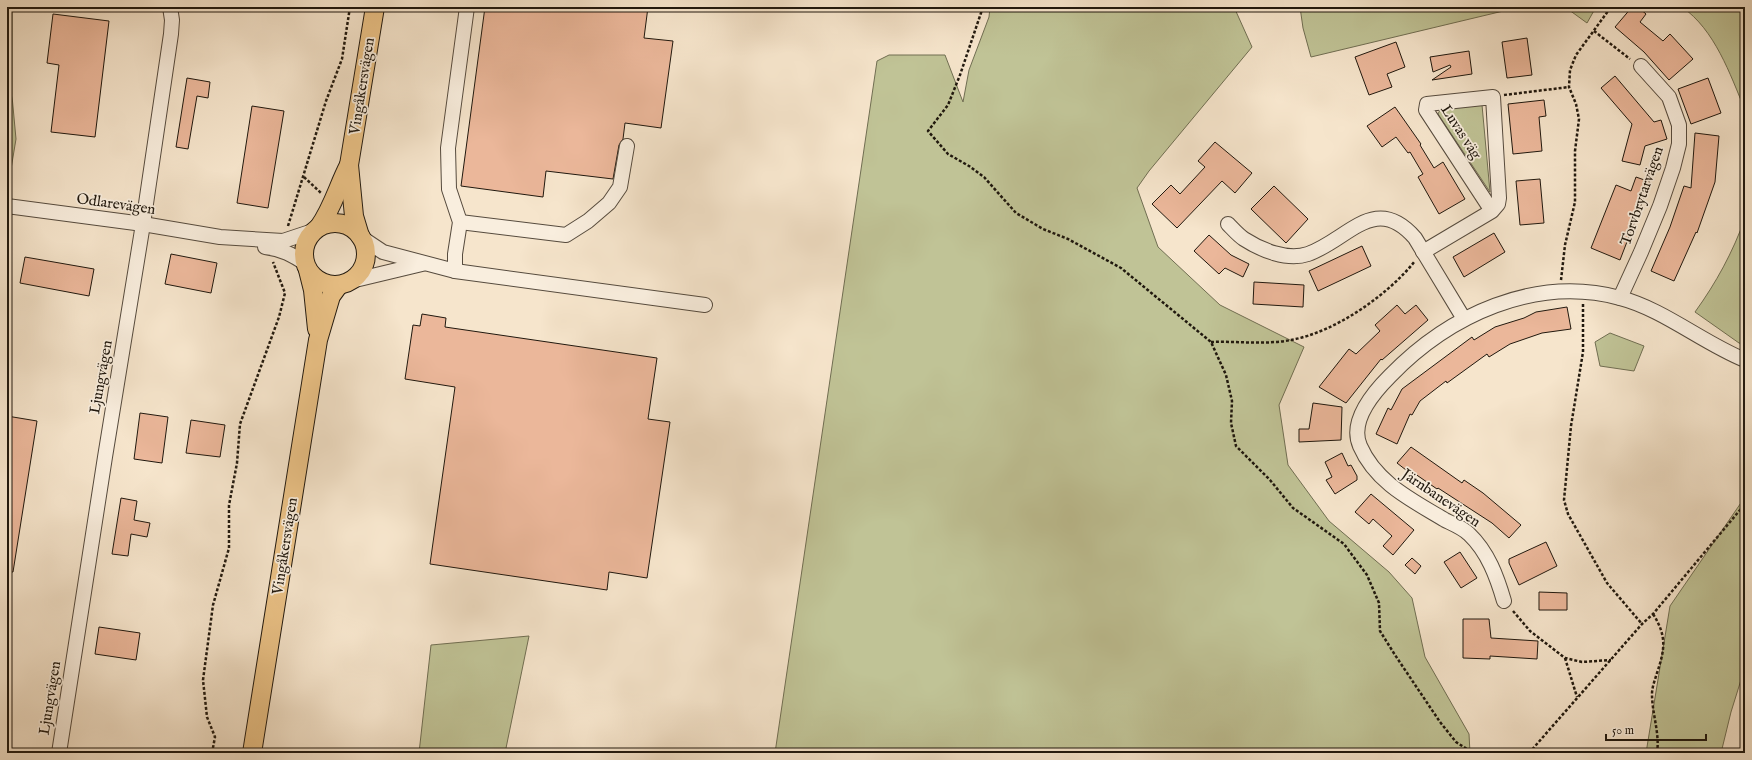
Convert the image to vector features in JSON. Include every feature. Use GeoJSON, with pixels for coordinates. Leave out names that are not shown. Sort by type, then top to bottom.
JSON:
{"type":"FeatureCollection","features":[{"type":"Feature","properties":{"kind":"main road","name":"Vingåkersvägen"},"geometry":{"type":"LineString","coordinates":[[361,237],[354,216],[349,165],[375,7]]}},
{"type":"Feature","properties":{"kind":"main road","name":"Vingåkersvägen"},"geometry":{"type":"LineString","coordinates":[[317,228],[330,212],[342,179],[349,165]]}},
{"type":"Feature","properties":{"kind":"main road"},"geometry":{"type":"LineString","coordinates":[[331,223],[343,223],[354,229],[361,237],[366,250],[366,262],[360,273],[345,283],[327,284],[316,279],[307,267],[304,258],[305,246],[310,235],[317,228],[331,223]]}},
{"type":"Feature","properties":{"kind":"main road","name":"Vingåkersvägen"},"geometry":{"type":"LineString","coordinates":[[307,267],[312,290],[318,340]]}},
{"type":"Feature","properties":{"kind":"main road","name":"Vingåkersvägen"},"geometry":{"type":"LineString","coordinates":[[252,753],[318,340],[330,296],[345,283]]}},
{"type":"Feature","properties":{"kind":"street","name":"Ljungvägen"},"geometry":{"type":"LineString","coordinates":[[59,753],[104,457],[143,224],[171,34],[172,20],[170,7]]}},
{"type":"Feature","properties":{"kind":"street"},"geometry":{"type":"LineString","coordinates":[[455,271],[455,254],[460,222],[449,189],[448,148],[467,7]]}},
{"type":"Feature","properties":{"kind":"street","name":"Torvbrytarvägen"},"geometry":{"type":"LineString","coordinates":[[1620,298],[1642,252],[1660,206],[1674,168],[1679,144],[1679,125],[1669,97],[1641,66]]}},
{"type":"Feature","properties":{"kind":"street","name":"Luvas väg"},"geometry":{"type":"LineString","coordinates":[[1493,97],[1499,198],[1498,204],[1492,211],[1426,110],[1425,107],[1431,102],[1493,97]]}},
{"type":"Feature","properties":{"kind":"street"},"geometry":{"type":"LineString","coordinates":[[460,222],[566,235],[588,221],[613,198],[620,187],[627,146]]}},
{"type":"Feature","properties":{"kind":"street","name":"Odlarevägen"},"geometry":{"type":"LineString","coordinates":[[7,206],[143,224],[220,237],[283,241],[317,228]]}},
{"type":"Feature","properties":{"kind":"street"},"geometry":{"type":"LineString","coordinates":[[1423,252],[1492,211]]}},
{"type":"Feature","properties":{"kind":"street"},"geometry":{"type":"LineString","coordinates":[[1228,224],[1243,239],[1270,252],[1293,256],[1307,254],[1372,219],[1382,218],[1396,221],[1406,228],[1415,238],[1464,320]]}},
{"type":"Feature","properties":{"kind":"street","name":"Odlarevägen"},"geometry":{"type":"LineString","coordinates":[[220,237],[246,245],[293,254],[307,267]]}},
{"type":"Feature","properties":{"kind":"street"},"geometry":{"type":"LineString","coordinates":[[361,237],[383,252],[455,271],[705,305]]}},
{"type":"Feature","properties":{"kind":"street"},"geometry":{"type":"LineString","coordinates":[[345,283],[424,263]]}},
{"type":"Feature","properties":{"kind":"street","name":"Järnbanevägen"},"geometry":{"type":"LineString","coordinates":[[1504,601],[1491,563],[1468,533],[1402,495],[1381,478],[1368,462],[1359,444],[1358,425],[1365,405],[1378,388],[1412,355],[1464,320],[1493,306],[1516,298],[1561,291],[1583,292],[1620,298],[1644,307],[1745,360]]}},
{"type":"Feature","properties":{"kind":"path"},"geometry":{"type":"LineString","coordinates":[[287,230],[326,101],[342,59],[350,7]]}},
{"type":"Feature","properties":{"kind":"path"},"geometry":{"type":"LineString","coordinates":[[983,7],[960,76],[948,105],[928,131],[948,154],[970,166],[984,177],[1016,213],[1043,229],[1068,239],[1121,268],[1211,342],[1226,374],[1232,401],[1231,423],[1236,446],[1270,480],[1293,508],[1344,544],[1367,575],[1379,603],[1380,631],[1440,722],[1456,742],[1473,753]]}},
{"type":"Feature","properties":{"kind":"path"},"geometry":{"type":"LineString","coordinates":[[1561,291],[1565,245],[1575,202],[1576,187],[1575,152],[1579,112],[1569,87],[1572,63],[1576,55],[1611,7]]}},
{"type":"Feature","properties":{"kind":"path"},"geometry":{"type":"LineString","coordinates":[[1594,31],[1641,66]]}},
{"type":"Feature","properties":{"kind":"path"},"geometry":{"type":"LineString","coordinates":[[1493,97],[1569,87]]}},
{"type":"Feature","properties":{"kind":"path"},"geometry":{"type":"LineString","coordinates":[[304,177],[326,195]]}},
{"type":"Feature","properties":{"kind":"path"},"geometry":{"type":"LineString","coordinates":[[212,753],[215,737],[207,717],[203,680],[213,605],[229,548],[229,505],[237,463],[240,424],[279,317],[285,293],[276,268],[268,254],[268,248]]}},
{"type":"Feature","properties":{"kind":"path"},"geometry":{"type":"LineString","coordinates":[[1211,342],[1290,340],[1329,328],[1376,298],[1397,281],[1423,252]]}},
{"type":"Feature","properties":{"kind":"path"},"geometry":{"type":"LineString","coordinates":[[1583,292],[1583,352],[1571,426],[1564,500],[1568,514],[1608,583],[1642,624]]}},
{"type":"Feature","properties":{"kind":"path"},"geometry":{"type":"LineString","coordinates":[[1529,753],[1642,624],[1653,614],[1745,504]]}},
{"type":"Feature","properties":{"kind":"path"},"geometry":{"type":"LineString","coordinates":[[1504,601],[1530,631],[1565,658],[1582,662],[1611,660]]}},
{"type":"Feature","properties":{"kind":"path"},"geometry":{"type":"LineString","coordinates":[[1653,614],[1661,628],[1664,643],[1664,653],[1652,694],[1658,743],[1657,753]]}},
{"type":"Feature","properties":{"kind":"path"},"geometry":{"type":"LineString","coordinates":[[1565,658],[1578,698]]}},
{"type":"Feature","properties":{"kind":"green space"},"geometry":{"type":"Polygon","coordinates":[[[7,7],[12,7],[12,96],[16,139],[7,193],[7,7]]]}},
{"type":"Feature","properties":{"kind":"green space"},"geometry":{"type":"Polygon","coordinates":[[[990,7],[1234,7],[1252,47],[1149,171],[1137,188],[1158,247],[1220,305],[1304,347],[1279,405],[1288,465],[1329,521],[1389,572],[1412,598],[1425,657],[1469,734],[1470,753],[775,753],[877,61],[889,55],[945,55],[963,102],[969,70],[989,17],[990,7]]]}},
{"type":"Feature","properties":{"kind":"green space"},"geometry":{"type":"Polygon","coordinates":[[[1300,7],[1520,7],[1311,57],[1303,28],[1300,7]]]}},
{"type":"Feature","properties":{"kind":"green space"},"geometry":{"type":"Polygon","coordinates":[[[1565,7],[1596,7],[1587,23],[1565,7]]]}},
{"type":"Feature","properties":{"kind":"green space"},"geometry":{"type":"Polygon","coordinates":[[[1682,7],[1745,7],[1745,110],[1727,68],[1712,40],[1694,17],[1682,7]]]}},
{"type":"Feature","properties":{"kind":"green space"},"geometry":{"type":"Polygon","coordinates":[[[1482,105],[1490,192],[1438,114],[1441,108],[1482,105]]]}},
{"type":"Feature","properties":{"kind":"green space"},"geometry":{"type":"Polygon","coordinates":[[[1745,218],[1745,345],[1739,343],[1695,312],[1723,267],[1745,218]]]}},
{"type":"Feature","properties":{"kind":"green space"},"geometry":{"type":"Polygon","coordinates":[[[1610,333],[1644,346],[1634,371],[1600,366],[1595,342],[1610,333]]]}},
{"type":"Feature","properties":{"kind":"green space"},"geometry":{"type":"Polygon","coordinates":[[[1745,497],[1745,667],[1731,712],[1721,753],[1646,753],[1670,606],[1745,497]]]}},
{"type":"Feature","properties":{"kind":"green space"},"geometry":{"type":"Polygon","coordinates":[[[529,636],[505,753],[419,753],[431,645],[529,636]]]}},
{"type":"Feature","properties":{"kind":"building"},"geometry":{"type":"Polygon","coordinates":[[[485,7],[648,7],[644,38],[673,41],[661,128],[625,123],[623,139],[619,145],[613,179],[546,171],[543,197],[461,186],[485,7]]]}},
{"type":"Feature","properties":{"kind":"building"},"geometry":{"type":"Polygon","coordinates":[[[1632,7],[1638,7],[1646,14],[1640,22],[1663,41],[1670,34],[1693,59],[1669,80],[1644,52],[1615,27],[1632,7]]]}},
{"type":"Feature","properties":{"kind":"building"},"geometry":{"type":"Polygon","coordinates":[[[53,14],[109,21],[95,137],[51,132],[59,65],[47,63],[53,14]]]}},
{"type":"Feature","properties":{"kind":"building"},"geometry":{"type":"Polygon","coordinates":[[[1527,38],[1532,75],[1507,78],[1502,42],[1527,38]]]}},
{"type":"Feature","properties":{"kind":"building"},"geometry":{"type":"Polygon","coordinates":[[[1396,42],[1405,67],[1387,74],[1392,87],[1369,95],[1355,57],[1396,42]]]}},
{"type":"Feature","properties":{"kind":"building"},"geometry":{"type":"Polygon","coordinates":[[[1469,51],[1472,74],[1432,80],[1451,67],[1450,65],[1433,72],[1430,57],[1469,51]]]}},
{"type":"Feature","properties":{"kind":"building"},"geometry":{"type":"Polygon","coordinates":[[[1615,76],[1654,122],[1661,120],[1667,139],[1645,146],[1640,165],[1622,161],[1632,124],[1601,88],[1615,76]]]}},
{"type":"Feature","properties":{"kind":"building"},"geometry":{"type":"Polygon","coordinates":[[[187,78],[210,82],[208,98],[197,96],[188,149],[176,147],[187,78]]]}},
{"type":"Feature","properties":{"kind":"building"},"geometry":{"type":"Polygon","coordinates":[[[1708,78],[1721,113],[1691,124],[1678,89],[1708,78]]]}},
{"type":"Feature","properties":{"kind":"building"},"geometry":{"type":"Polygon","coordinates":[[[1544,100],[1546,116],[1539,117],[1542,151],[1513,154],[1508,104],[1544,100]]]}},
{"type":"Feature","properties":{"kind":"building"},"geometry":{"type":"Polygon","coordinates":[[[252,106],[284,111],[268,208],[237,203],[252,106]]]}},
{"type":"Feature","properties":{"kind":"building"},"geometry":{"type":"Polygon","coordinates":[[[1395,107],[1421,144],[1420,145],[1434,168],[1443,162],[1465,199],[1439,214],[1418,177],[1423,174],[1410,152],[1408,153],[1396,137],[1382,147],[1367,126],[1395,107]]]}},
{"type":"Feature","properties":{"kind":"building"},"geometry":{"type":"Polygon","coordinates":[[[1695,133],[1719,136],[1715,182],[1697,233],[1696,232],[1674,281],[1651,271],[1670,227],[1684,186],[1691,188],[1695,133]]]}},
{"type":"Feature","properties":{"kind":"building"},"geometry":{"type":"Polygon","coordinates":[[[1215,142],[1252,173],[1235,193],[1222,181],[1177,228],[1152,204],[1171,185],[1180,194],[1205,167],[1198,161],[1215,142]]]}},
{"type":"Feature","properties":{"kind":"building"},"geometry":{"type":"Polygon","coordinates":[[[1636,177],[1650,182],[1620,260],[1591,248],[1616,185],[1631,191],[1636,177]]]}},
{"type":"Feature","properties":{"kind":"building"},"geometry":{"type":"Polygon","coordinates":[[[1540,179],[1544,223],[1520,225],[1516,181],[1540,179]]]}},
{"type":"Feature","properties":{"kind":"building"},"geometry":{"type":"Polygon","coordinates":[[[1274,186],[1308,219],[1286,243],[1251,209],[1274,186]]]}},
{"type":"Feature","properties":{"kind":"building"},"geometry":{"type":"Polygon","coordinates":[[[1494,233],[1505,252],[1464,277],[1453,257],[1494,233]]]}},
{"type":"Feature","properties":{"kind":"building"},"geometry":{"type":"Polygon","coordinates":[[[1209,235],[1231,255],[1249,264],[1243,277],[1225,268],[1219,274],[1194,251],[1209,235]]]}},
{"type":"Feature","properties":{"kind":"building"},"geometry":{"type":"Polygon","coordinates":[[[1362,246],[1371,266],[1318,291],[1309,271],[1362,246]]]}},
{"type":"Feature","properties":{"kind":"building"},"geometry":{"type":"Polygon","coordinates":[[[171,254],[217,263],[211,293],[165,284],[171,254]]]}},
{"type":"Feature","properties":{"kind":"building"},"geometry":{"type":"Polygon","coordinates":[[[25,257],[94,269],[89,296],[20,283],[25,257]]]}},
{"type":"Feature","properties":{"kind":"building"},"geometry":{"type":"Polygon","coordinates":[[[1254,282],[1304,285],[1303,307],[1253,304],[1254,282]]]}},
{"type":"Feature","properties":{"kind":"building"},"geometry":{"type":"Polygon","coordinates":[[[1397,305],[1405,314],[1416,305],[1428,320],[1382,360],[1381,359],[1346,403],[1319,387],[1349,349],[1356,354],[1380,331],[1375,325],[1397,305]]]}},
{"type":"Feature","properties":{"kind":"building"},"geometry":{"type":"Polygon","coordinates":[[[1567,307],[1571,329],[1542,333],[1510,344],[1489,357],[1487,354],[1447,383],[1446,381],[1420,401],[1412,415],[1410,414],[1397,444],[1376,434],[1388,408],[1391,410],[1402,389],[1472,337],[1474,340],[1495,327],[1524,318],[1536,312],[1567,307]]]}},
{"type":"Feature","properties":{"kind":"building"},"geometry":{"type":"Polygon","coordinates":[[[422,314],[446,318],[445,327],[657,358],[648,419],[670,422],[647,578],[609,572],[607,590],[430,564],[455,387],[405,379],[413,325],[420,326],[422,314]]]}},
{"type":"Feature","properties":{"kind":"building"},"geometry":{"type":"Polygon","coordinates":[[[1313,403],[1342,407],[1341,440],[1299,442],[1299,429],[1309,429],[1313,403]]]}},
{"type":"Feature","properties":{"kind":"building"},"geometry":{"type":"Polygon","coordinates":[[[140,413],[168,417],[162,463],[134,459],[140,413]]]}},
{"type":"Feature","properties":{"kind":"building"},"geometry":{"type":"Polygon","coordinates":[[[7,416],[37,421],[13,572],[7,572],[7,416]]]}},
{"type":"Feature","properties":{"kind":"building"},"geometry":{"type":"Polygon","coordinates":[[[191,420],[225,425],[220,457],[186,453],[191,420]]]}},
{"type":"Feature","properties":{"kind":"building"},"geometry":{"type":"Polygon","coordinates":[[[1411,447],[1462,483],[1464,480],[1483,493],[1521,525],[1509,538],[1492,523],[1408,469],[1406,470],[1397,463],[1411,447]]]}},
{"type":"Feature","properties":{"kind":"building"},"geometry":{"type":"Polygon","coordinates":[[[1342,453],[1348,466],[1351,465],[1357,476],[1357,480],[1335,494],[1326,480],[1332,477],[1325,462],[1342,453]]]}},
{"type":"Feature","properties":{"kind":"building"},"geometry":{"type":"Polygon","coordinates":[[[1371,494],[1414,530],[1393,555],[1383,546],[1392,536],[1373,519],[1369,524],[1355,512],[1371,494]]]}},
{"type":"Feature","properties":{"kind":"building"},"geometry":{"type":"Polygon","coordinates":[[[121,498],[137,501],[134,520],[150,523],[147,537],[131,534],[128,556],[112,554],[121,498]]]}},
{"type":"Feature","properties":{"kind":"building"},"geometry":{"type":"Polygon","coordinates":[[[1546,542],[1557,566],[1519,585],[1509,563],[1509,559],[1546,542]]]}},
{"type":"Feature","properties":{"kind":"building"},"geometry":{"type":"Polygon","coordinates":[[[1460,552],[1477,578],[1461,588],[1444,562],[1460,552]]]}},
{"type":"Feature","properties":{"kind":"building"},"geometry":{"type":"Polygon","coordinates":[[[1412,558],[1421,566],[1415,574],[1405,565],[1412,558]]]}},
{"type":"Feature","properties":{"kind":"building"},"geometry":{"type":"Polygon","coordinates":[[[1539,592],[1567,593],[1567,610],[1539,610],[1539,592]]]}},
{"type":"Feature","properties":{"kind":"building"},"geometry":{"type":"Polygon","coordinates":[[[1463,619],[1489,619],[1491,638],[1538,641],[1537,659],[1490,656],[1490,659],[1463,658],[1463,619]]]}},
{"type":"Feature","properties":{"kind":"building"},"geometry":{"type":"Polygon","coordinates":[[[99,627],[140,633],[136,660],[95,654],[99,627]]]}}]}
